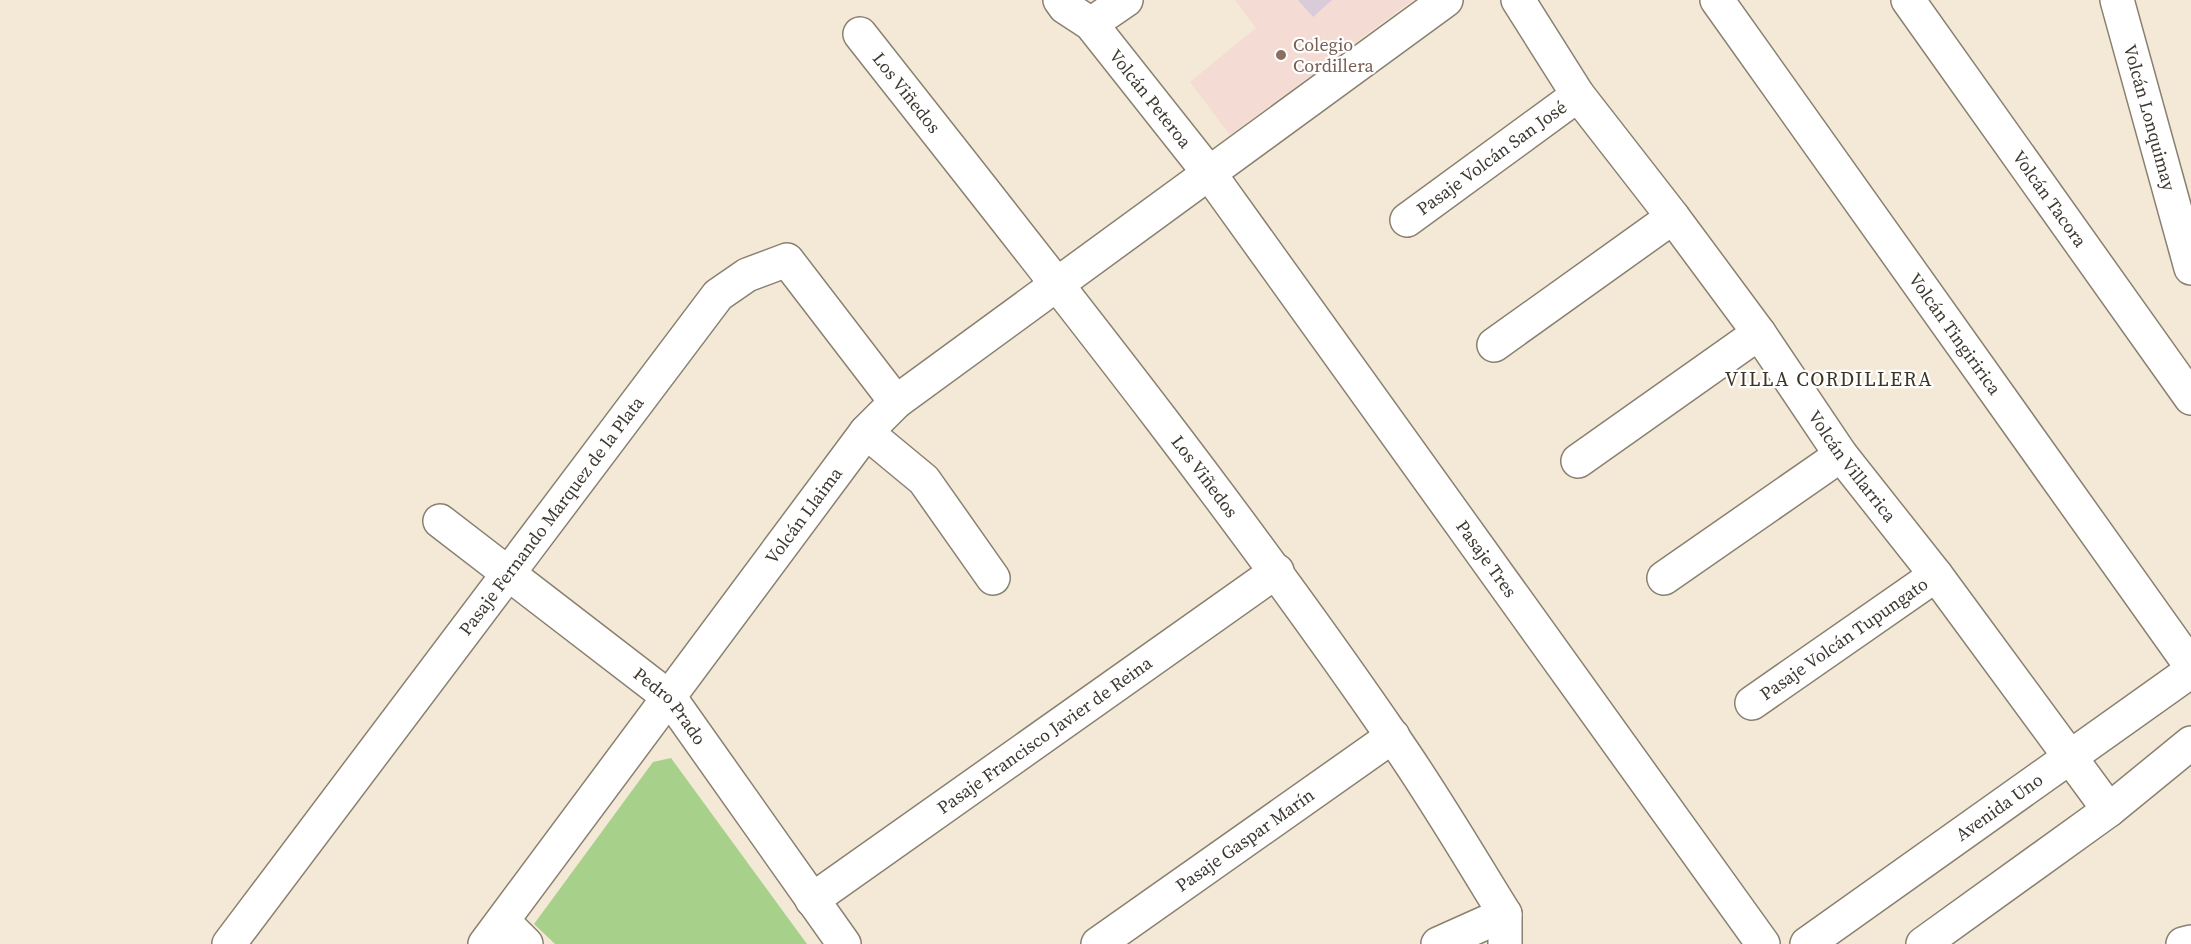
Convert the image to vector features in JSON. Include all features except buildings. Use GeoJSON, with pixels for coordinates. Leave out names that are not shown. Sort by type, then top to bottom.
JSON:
{"type":"FeatureCollection","features":[{"type":"Feature","properties":{"kind":"street","name":"Volcán Peteroa"},"geometry":{"type":"LineString","coordinates":[[1060,0],[1065,7],[1091,24],[1209,173]]}},
{"type":"Feature","properties":{"kind":"street"},"geometry":{"type":"LineString","coordinates":[[1091,24],[1126,0]]}},
{"type":"Feature","properties":{"kind":"street","name":"Volcán Llaima"},"geometry":{"type":"LineString","coordinates":[[494,932],[866,432],[896,402],[1446,0]]}},
{"type":"Feature","properties":{"kind":"street","name":"Volcán Villarrica"},"geometry":{"type":"LineString","coordinates":[[1518,0],[1578,95],[1673,217],[1759,333],[1841,455],[1936,574],[2109,810]]}},
{"type":"Feature","properties":{"kind":"street","name":"Volcán Tingiririca"},"geometry":{"type":"LineString","coordinates":[[1717,0],[2191,666]]}},
{"type":"Feature","properties":{"kind":"street","name":"Volcán Tacora"},"geometry":{"type":"LineString","coordinates":[[1908,0],[2191,398]]}},
{"type":"Feature","properties":{"kind":"street","name":"Volcán Lonquimay"},"geometry":{"type":"LineString","coordinates":[[2116,0],[2191,268]]}},
{"type":"Feature","properties":{"kind":"street","name":"Los Viñedos"},"geometry":{"type":"LineString","coordinates":[[860,34],[1057,284],[1277,571],[1392,736],[1505,929]]}},
{"type":"Feature","properties":{"kind":"street","name":"Pasaje Volcán San José"},"geometry":{"type":"LineString","coordinates":[[1407,220],[1578,95]]}},
{"type":"Feature","properties":{"kind":"street","name":"Pasaje Tres"},"geometry":{"type":"LineString","coordinates":[[1209,173],[1763,944]]}},
{"type":"Feature","properties":{"kind":"street"},"geometry":{"type":"LineString","coordinates":[[1494,345],[1673,217]]}},
{"type":"Feature","properties":{"kind":"street","name":"Pasaje Fernando Marquez de la Plata"},"geometry":{"type":"LineString","coordinates":[[229,944],[718,295],[747,274],[787,260],[896,402]]}},
{"type":"Feature","properties":{"kind":"street"},"geometry":{"type":"LineString","coordinates":[[1578,461],[1759,333]]}},
{"type":"Feature","properties":{"kind":"street"},"geometry":{"type":"LineString","coordinates":[[866,432],[924,480],[993,578]]}},
{"type":"Feature","properties":{"kind":"street"},"geometry":{"type":"LineString","coordinates":[[1664,578],[1841,455]]}},
{"type":"Feature","properties":{"kind":"street","name":"Pedro Prado"},"geometry":{"type":"LineString","coordinates":[[440,521],[670,698],[844,944]]}},
{"type":"Feature","properties":{"kind":"street","name":"Pasaje Francisco Javier de Reina"},"geometry":{"type":"LineString","coordinates":[[812,900],[1277,571]]}},
{"type":"Feature","properties":{"kind":"street","name":"Pasaje Volcán Tupungato"},"geometry":{"type":"LineString","coordinates":[[1752,703],[1936,574]]}},
{"type":"Feature","properties":{"kind":"street","name":"Avenida Uno"},"geometry":{"type":"LineString","coordinates":[[1807,944],[2191,671]]}},
{"type":"Feature","properties":{"kind":"street","name":"Pasaje Gaspar Marín"},"geometry":{"type":"LineString","coordinates":[[1098,944],[1392,736]]}},
{"type":"Feature","properties":{"kind":"street"},"geometry":{"type":"LineString","coordinates":[[1923,944],[2109,810],[2191,743]]}},
{"type":"Feature","properties":{"kind":"street"},"geometry":{"type":"LineString","coordinates":[[1438,944],[1505,929]]}},
{"type":"Feature","properties":{"kind":"street"},"geometry":{"type":"LineString","coordinates":[[494,932],[526,944]]}},
{"type":"Feature","properties":{"kind":"street"},"geometry":{"type":"LineString","coordinates":[[2183,944],[2191,942]]}},
{"type":"Feature","properties":{"kind":"shaded area","name":"Colegio Cordillera"},"geometry":{"type":"Polygon","coordinates":[[[1235,0],[1413,0],[1230,135],[1190,82],[1256,28],[1235,0]]]}},
{"type":"Feature","properties":{"kind":"green space"},"geometry":{"type":"Polygon","coordinates":[[[671,758],[807,944],[555,944],[534,924],[653,762],[671,758]]]}},
{"type":"Feature","properties":{"kind":"place","name":"Colegio Cordillera"},"geometry":{"type":"Point","coordinates":[1281,55]}},
{"type":"Feature","properties":{"kind":"district","name":"VILLA CORDILLERA"},"geometry":{"type":"Point","coordinates":[1829,379]}}]}
